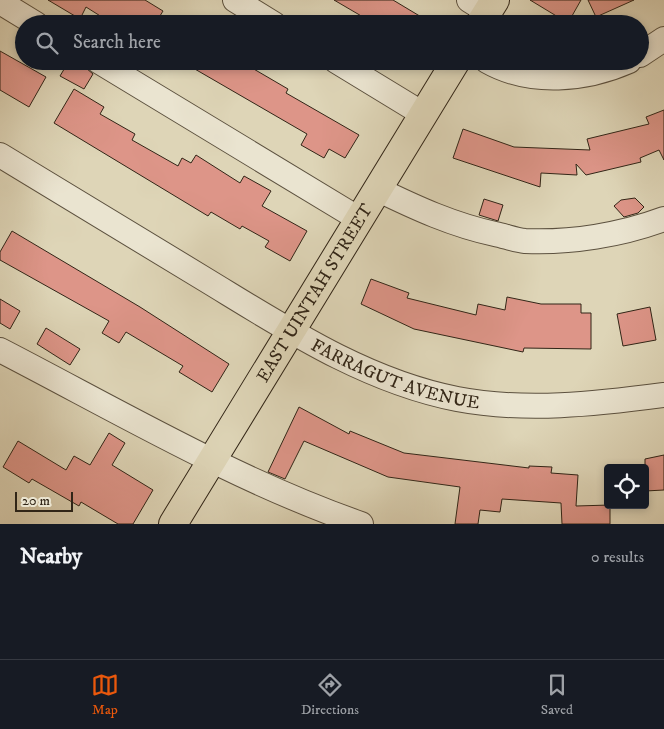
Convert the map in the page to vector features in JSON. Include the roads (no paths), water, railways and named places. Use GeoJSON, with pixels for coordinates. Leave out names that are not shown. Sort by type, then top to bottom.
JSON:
{"type":"FeatureCollection","features":[{"type":"Feature","properties":{"kind":"main road","name":"EAST UINTAH STREET"},"geometry":{"type":"LineString","coordinates":[[173,524],[450,70]]}},
{"type":"Feature","properties":{"kind":"street"},"geometry":{"type":"LineString","coordinates":[[235,0],[259,15]]}},
{"type":"Feature","properties":{"kind":"street"},"geometry":{"type":"LineString","coordinates":[[0,2],[21,15]]}},
{"type":"Feature","properties":{"kind":"street"},"geometry":{"type":"LineString","coordinates":[[649,49],[664,39]]}},
{"type":"Feature","properties":{"kind":"street"},"geometry":{"type":"LineString","coordinates":[[113,70],[359,219]]}},
{"type":"Feature","properties":{"kind":"street"},"geometry":{"type":"LineString","coordinates":[[351,70],[423,114]]}},
{"type":"Feature","properties":{"kind":"street"},"geometry":{"type":"LineString","coordinates":[[514,70],[523,73],[564,78],[586,76],[604,70]]}},
{"type":"Feature","properties":{"kind":"street","name":"FARRAGUT AVENUE"},"geometry":{"type":"LineString","coordinates":[[0,155],[290,331],[345,360],[402,384],[457,399],[511,405],[610,402],[664,395]]}},
{"type":"Feature","properties":{"kind":"street"},"geometry":{"type":"LineString","coordinates":[[378,189],[432,216],[524,241],[578,239],[641,228],[664,219]]}},
{"type":"Feature","properties":{"kind":"street"},"geometry":{"type":"LineString","coordinates":[[0,350],[212,460],[319,509],[362,524]]}}]}
